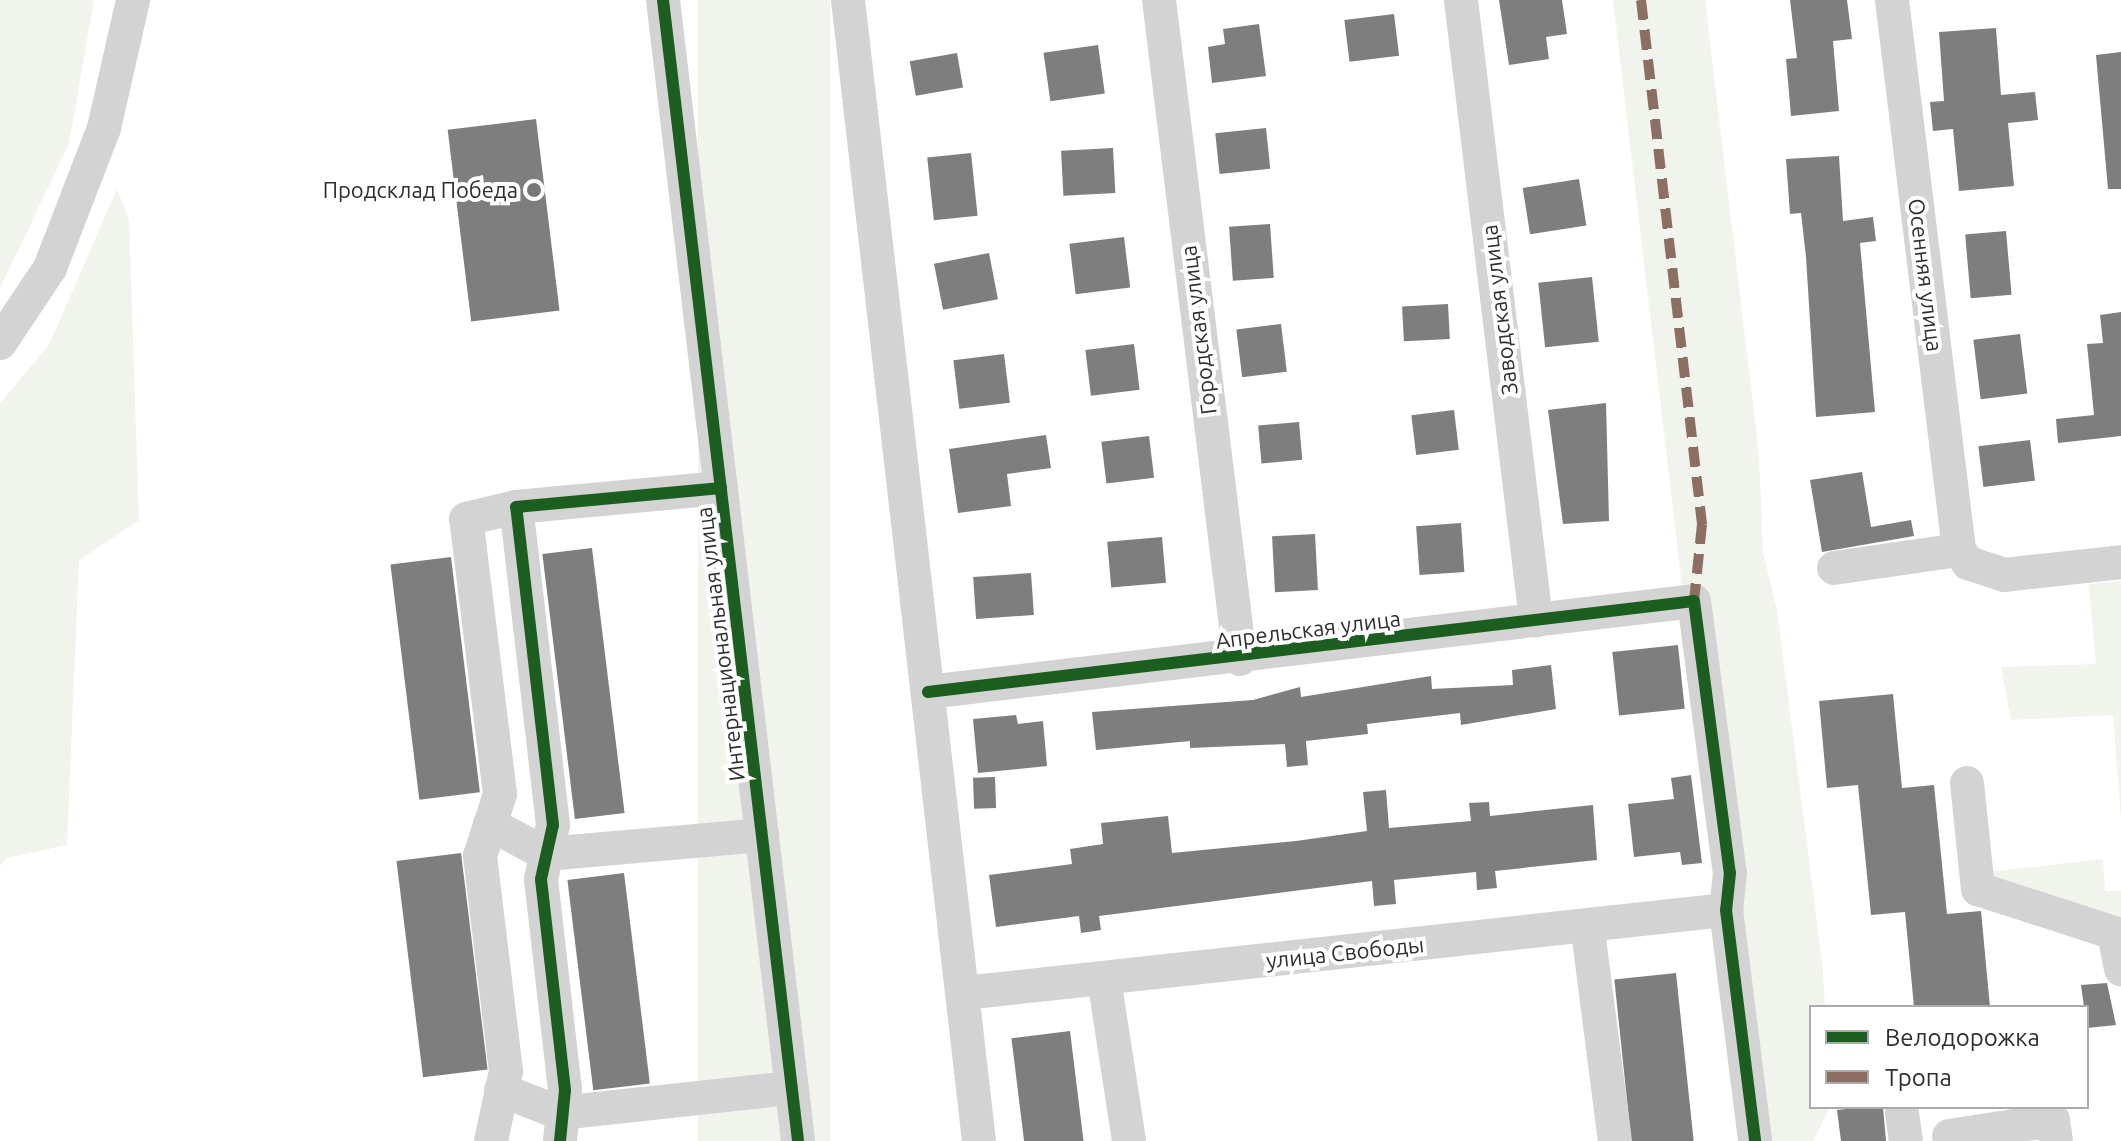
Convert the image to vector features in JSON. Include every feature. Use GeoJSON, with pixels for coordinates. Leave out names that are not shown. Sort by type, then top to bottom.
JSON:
{"type":"FeatureCollection","features":[{"type":"Feature","properties":{"kind":"street"},"geometry":{"type":"LineString","coordinates":[[0,343],[50,268],[94,156],[133,0]]}},
{"type":"Feature","properties":{"kind":"street","name":"Интернациональная улица"},"geometry":{"type":"LineString","coordinates":[[663,0],[798,1141]]}},
{"type":"Feature","properties":{"kind":"street"},"geometry":{"type":"LineString","coordinates":[[848,0],[979,1141]]}},
{"type":"Feature","properties":{"kind":"street","name":"Городская улица"},"geometry":{"type":"LineString","coordinates":[[1159,0],[1240,659]]}},
{"type":"Feature","properties":{"kind":"street","name":"Заводская улица"},"geometry":{"type":"LineString","coordinates":[[1461,0],[1536,620]]}},
{"type":"Feature","properties":{"kind":"street","name":"Осенняя улица"},"geometry":{"type":"LineString","coordinates":[[1892,0],[1959,550]]}},
{"type":"Feature","properties":{"kind":"street"},"geometry":{"type":"LineString","coordinates":[[491,1141],[506,1071],[480,856],[500,794],[466,519],[516,507],[721,488]]}},
{"type":"Feature","properties":{"kind":"street"},"geometry":{"type":"LineString","coordinates":[[516,507],[553,825],[541,879],[565,1090],[560,1127]]}},
{"type":"Feature","properties":{"kind":"street"},"geometry":{"type":"LineString","coordinates":[[1834,568],[1959,550],[1976,568],[2004,575],[2121,562]]}},
{"type":"Feature","properties":{"kind":"street","name":"Апрельская улица"},"geometry":{"type":"LineString","coordinates":[[928,692],[1240,659],[1694,601],[1730,873],[1726,910]]}},
{"type":"Feature","properties":{"kind":"street"},"geometry":{"type":"LineString","coordinates":[[1967,783],[1978,889],[2114,933],[2121,969]]}},
{"type":"Feature","properties":{"kind":"street"},"geometry":{"type":"LineString","coordinates":[[490,824],[546,854],[762,835]]}},
{"type":"Feature","properties":{"kind":"street"},"geometry":{"type":"LineString","coordinates":[[1726,910],[1755,1141]]}},
{"type":"Feature","properties":{"kind":"street","name":"улица Свободы"},"geometry":{"type":"LineString","coordinates":[[964,993],[1588,931],[1726,910]]}},
{"type":"Feature","properties":{"kind":"street"},"geometry":{"type":"LineString","coordinates":[[1588,931],[1615,1141]]}},
{"type":"Feature","properties":{"kind":"street"},"geometry":{"type":"LineString","coordinates":[[1104,979],[1129,1141]]}},
{"type":"Feature","properties":{"kind":"street"},"geometry":{"type":"LineString","coordinates":[[501,1090],[560,1127],[792,1088]]}},
{"type":"Feature","properties":{"kind":"street"},"geometry":{"type":"LineString","coordinates":[[1949,1136],[2053,1120],[2056,1141]]}},
{"type":"Feature","properties":{"kind":"shaded area"},"geometry":{"type":"Polygon","coordinates":[[[0,0],[94,0],[69,144],[0,288],[0,0]]]}},
{"type":"Feature","properties":{"kind":"shaded area"},"geometry":{"type":"Polygon","coordinates":[[[698,0],[830,0],[830,1141],[698,1141],[698,0]]]}},
{"type":"Feature","properties":{"kind":"shaded area"},"geometry":{"type":"Polygon","coordinates":[[[1613,0],[1705,0],[1759,455],[1763,552],[1777,610],[1823,970],[1825,1005],[1809,1005],[1809,1109],[1829,1109],[1813,1141],[1764,1141],[1686,620],[1613,0]]]}},
{"type":"Feature","properties":{"kind":"shaded area"},"geometry":{"type":"Polygon","coordinates":[[[117,189],[129,219],[139,520],[79,560],[67,845],[7,858],[0,866],[0,403],[49,345],[117,189]]]}},
{"type":"Feature","properties":{"kind":"shaded area"},"geometry":{"type":"Polygon","coordinates":[[[2121,581],[2121,819],[2113,715],[2011,720],[2001,667],[2096,664],[2089,584],[2121,581]]]}},
{"type":"Feature","properties":{"kind":"shaded area"},"geometry":{"type":"Polygon","coordinates":[[[2103,859],[2105,891],[2121,891],[2121,921],[2058,915],[1986,872],[2103,859]]]}},
{"type":"Feature","properties":{"kind":"building"},"geometry":{"type":"Polygon","coordinates":[[[1499,0],[1562,0],[1567,34],[1546,37],[1549,59],[1509,65],[1499,0]]]}},
{"type":"Feature","properties":{"kind":"building"},"geometry":{"type":"Polygon","coordinates":[[[1790,0],[1847,0],[1852,39],[1833,41],[1839,111],[1791,116],[1786,59],[1797,58],[1790,0]]]}},
{"type":"Feature","properties":{"kind":"building"},"geometry":{"type":"Polygon","coordinates":[[[1394,14],[1399,56],[1349,62],[1344,20],[1394,14]]]}},
{"type":"Feature","properties":{"kind":"building"},"geometry":{"type":"Polygon","coordinates":[[[1259,24],[1266,76],[1212,83],[1208,47],[1225,44],[1223,29],[1259,24]]]}},
{"type":"Feature","properties":{"kind":"building"},"geometry":{"type":"Polygon","coordinates":[[[1996,28],[2001,95],[2035,92],[2038,120],[2008,123],[2014,186],[1959,191],[1953,129],[1933,131],[1930,102],[1944,101],[1939,32],[1996,28]]]}},
{"type":"Feature","properties":{"kind":"building"},"geometry":{"type":"Polygon","coordinates":[[[1098,45],[1105,94],[1050,101],[1044,53],[1098,45]]]}},
{"type":"Feature","properties":{"kind":"building"},"geometry":{"type":"Polygon","coordinates":[[[2121,52],[2121,189],[2108,189],[2096,55],[2121,52]]]}},
{"type":"Feature","properties":{"kind":"building"},"geometry":{"type":"Polygon","coordinates":[[[957,53],[963,87],[916,96],[910,61],[957,53]]]}},
{"type":"Feature","properties":{"kind":"building"},"geometry":{"type":"Polygon","coordinates":[[[536,119],[560,311],[471,321],[448,130],[536,119]]]}},
{"type":"Feature","properties":{"kind":"building"},"geometry":{"type":"Polygon","coordinates":[[[1266,128],[1270,169],[1220,174],[1215,133],[1266,128]]]}},
{"type":"Feature","properties":{"kind":"building"},"geometry":{"type":"Polygon","coordinates":[[[1113,148],[1115,193],[1063,196],[1061,151],[1113,148]]]}},
{"type":"Feature","properties":{"kind":"building"},"geometry":{"type":"Polygon","coordinates":[[[971,153],[978,216],[934,220],[927,158],[971,153]]]}},
{"type":"Feature","properties":{"kind":"building"},"geometry":{"type":"Polygon","coordinates":[[[1839,156],[1843,221],[1873,217],[1876,241],[1860,243],[1875,412],[1816,417],[1801,213],[1790,214],[1786,159],[1839,156]]]}},
{"type":"Feature","properties":{"kind":"building"},"geometry":{"type":"Polygon","coordinates":[[[1579,179],[1586,225],[1530,234],[1523,188],[1579,179]]]}},
{"type":"Feature","properties":{"kind":"building"},"geometry":{"type":"Polygon","coordinates":[[[1270,224],[1274,278],[1233,281],[1229,227],[1270,224]]]}},
{"type":"Feature","properties":{"kind":"building"},"geometry":{"type":"Polygon","coordinates":[[[2006,231],[2012,295],[1971,298],[1965,235],[2006,231]]]}},
{"type":"Feature","properties":{"kind":"building"},"geometry":{"type":"Polygon","coordinates":[[[1124,237],[1130,288],[1076,294],[1069,244],[1124,237]]]}},
{"type":"Feature","properties":{"kind":"building"},"geometry":{"type":"Polygon","coordinates":[[[989,253],[998,299],[943,310],[934,264],[989,253]]]}},
{"type":"Feature","properties":{"kind":"building"},"geometry":{"type":"Polygon","coordinates":[[[1592,277],[1599,342],[1545,347],[1538,283],[1592,277]]]}},
{"type":"Feature","properties":{"kind":"building"},"geometry":{"type":"Polygon","coordinates":[[[1448,304],[1450,339],[1404,341],[1402,306],[1448,304]]]}},
{"type":"Feature","properties":{"kind":"building"},"geometry":{"type":"Polygon","coordinates":[[[2121,312],[2121,436],[2058,443],[2056,419],[2094,415],[2087,344],[2103,343],[2100,315],[2121,312]]]}},
{"type":"Feature","properties":{"kind":"building"},"geometry":{"type":"Polygon","coordinates":[[[1281,324],[1287,372],[1242,377],[1236,329],[1281,324]]]}},
{"type":"Feature","properties":{"kind":"building"},"geometry":{"type":"Polygon","coordinates":[[[2020,334],[2027,394],[1981,399],[1973,340],[2020,334]]]}},
{"type":"Feature","properties":{"kind":"building"},"geometry":{"type":"Polygon","coordinates":[[[1134,344],[1140,390],[1091,396],[1085,350],[1134,344]]]}},
{"type":"Feature","properties":{"kind":"building"},"geometry":{"type":"Polygon","coordinates":[[[1004,354],[1010,403],[959,409],[953,360],[1004,354]]]}},
{"type":"Feature","properties":{"kind":"building"},"geometry":{"type":"Polygon","coordinates":[[[1606,403],[1609,521],[1563,524],[1548,410],[1606,403]]]}},
{"type":"Feature","properties":{"kind":"building"},"geometry":{"type":"Polygon","coordinates":[[[1454,410],[1459,450],[1416,455],[1411,415],[1454,410]]]}},
{"type":"Feature","properties":{"kind":"building"},"geometry":{"type":"Polygon","coordinates":[[[1299,422],[1302,460],[1261,463],[1258,426],[1299,422]]]}},
{"type":"Feature","properties":{"kind":"building"},"geometry":{"type":"Polygon","coordinates":[[[1046,435],[1051,468],[1007,474],[1011,506],[958,513],[949,449],[1046,435]]]}},
{"type":"Feature","properties":{"kind":"building"},"geometry":{"type":"Polygon","coordinates":[[[1149,436],[1154,478],[1106,484],[1101,442],[1149,436]]]}},
{"type":"Feature","properties":{"kind":"building"},"geometry":{"type":"Polygon","coordinates":[[[2030,440],[2035,481],[1983,487],[1978,446],[2030,440]]]}},
{"type":"Feature","properties":{"kind":"building"},"geometry":{"type":"Polygon","coordinates":[[[1862,472],[1871,527],[1911,520],[1914,536],[1822,552],[1810,480],[1862,472]]]}},
{"type":"Feature","properties":{"kind":"building"},"geometry":{"type":"Polygon","coordinates":[[[1461,523],[1464,572],[1420,575],[1416,526],[1461,523]]]}},
{"type":"Feature","properties":{"kind":"building"},"geometry":{"type":"Polygon","coordinates":[[[1315,534],[1318,590],[1275,592],[1272,536],[1315,534]]]}},
{"type":"Feature","properties":{"kind":"building"},"geometry":{"type":"Polygon","coordinates":[[[1162,537],[1166,583],[1111,588],[1107,542],[1162,537]]]}},
{"type":"Feature","properties":{"kind":"building"},"geometry":{"type":"Polygon","coordinates":[[[592,548],[625,813],[575,819],[542,554],[592,548]]]}},
{"type":"Feature","properties":{"kind":"building"},"geometry":{"type":"Polygon","coordinates":[[[451,557],[480,792],[419,800],[390,564],[451,557]]]}},
{"type":"Feature","properties":{"kind":"building"},"geometry":{"type":"Polygon","coordinates":[[[1031,573],[1034,615],[976,619],[973,577],[1031,573]]]}},
{"type":"Feature","properties":{"kind":"building"},"geometry":{"type":"Polygon","coordinates":[[[1678,645],[1685,709],[1619,716],[1612,652],[1678,645]]]}},
{"type":"Feature","properties":{"kind":"building"},"geometry":{"type":"Polygon","coordinates":[[[1551,665],[1556,709],[1461,725],[1460,713],[1367,724],[1368,734],[1306,741],[1308,765],[1287,767],[1285,744],[1190,748],[1190,741],[1096,750],[1092,712],[1253,700],[1300,687],[1301,697],[1431,676],[1432,689],[1513,685],[1512,670],[1551,665]]]}},
{"type":"Feature","properties":{"kind":"building"},"geometry":{"type":"Polygon","coordinates":[[[1893,694],[1902,788],[1934,785],[1947,914],[1981,911],[1990,1005],[1914,1005],[1905,912],[1871,915],[1858,785],[1827,788],[1819,701],[1893,694]]]}},
{"type":"Feature","properties":{"kind":"building"},"geometry":{"type":"Polygon","coordinates":[[[1016,715],[1018,724],[1043,721],[1047,766],[978,773],[973,719],[1016,715]]]}},
{"type":"Feature","properties":{"kind":"building"},"geometry":{"type":"Polygon","coordinates":[[[1691,775],[1702,863],[1682,865],[1680,852],[1634,857],[1628,804],[1674,799],[1671,778],[1691,775]]]}},
{"type":"Feature","properties":{"kind":"building"},"geometry":{"type":"Polygon","coordinates":[[[995,777],[996,808],[974,809],[973,778],[995,777]]]}},
{"type":"Feature","properties":{"kind":"building"},"geometry":{"type":"Polygon","coordinates":[[[1386,790],[1389,828],[1471,821],[1469,803],[1489,802],[1490,816],[1593,805],[1597,860],[1495,871],[1497,888],[1477,890],[1476,872],[1394,880],[1396,904],[1374,906],[1372,881],[1099,916],[1101,930],[1081,933],[1079,916],[996,927],[989,875],[1072,864],[1070,849],[1103,844],[1101,823],[1168,816],[1172,853],[1296,841],[1367,831],[1363,792],[1386,790]]]}},
{"type":"Feature","properties":{"kind":"building"},"geometry":{"type":"Polygon","coordinates":[[[461,853],[488,1069],[423,1077],[396,861],[461,853]]]}},
{"type":"Feature","properties":{"kind":"building"},"geometry":{"type":"Polygon","coordinates":[[[624,873],[650,1083],[593,1090],[567,880],[624,873]]]}},
{"type":"Feature","properties":{"kind":"building"},"geometry":{"type":"Polygon","coordinates":[[[1676,973],[1694,1141],[1631,1141],[1614,979],[1676,973]]]}},
{"type":"Feature","properties":{"kind":"building"},"geometry":{"type":"Polygon","coordinates":[[[2107,983],[2116,1025],[2089,1028],[2089,1005],[2084,1005],[2081,985],[2107,983]]]}},
{"type":"Feature","properties":{"kind":"building"},"geometry":{"type":"Polygon","coordinates":[[[1070,1031],[1084,1141],[1024,1141],[1011,1038],[1070,1031]]]}},
{"type":"Feature","properties":{"kind":"building"},"geometry":{"type":"Polygon","coordinates":[[[1883,1109],[1886,1141],[1841,1141],[1837,1110],[1883,1109]]]}},
{"type":"Feature","properties":{"kind":"marked path"},"geometry":{"type":"LineString","coordinates":[[1641,0],[1702,524],[1694,601]]}},
{"type":"Feature","properties":{"kind":"cycle path"},"geometry":{"type":"LineString","coordinates":[[663,0],[798,1141]]}},
{"type":"Feature","properties":{"kind":"cycle path"},"geometry":{"type":"LineString","coordinates":[[560,1141],[565,1090],[541,879],[553,825],[516,507],[721,488]]}},
{"type":"Feature","properties":{"kind":"cycle path"},"geometry":{"type":"LineString","coordinates":[[928,692],[1694,601],[1730,873],[1726,910],[1755,1141]]}},
{"type":"Feature","properties":{"kind":"place","name":"Продсклад Победа"},"geometry":{"type":"Point","coordinates":[534,190]}}]}
